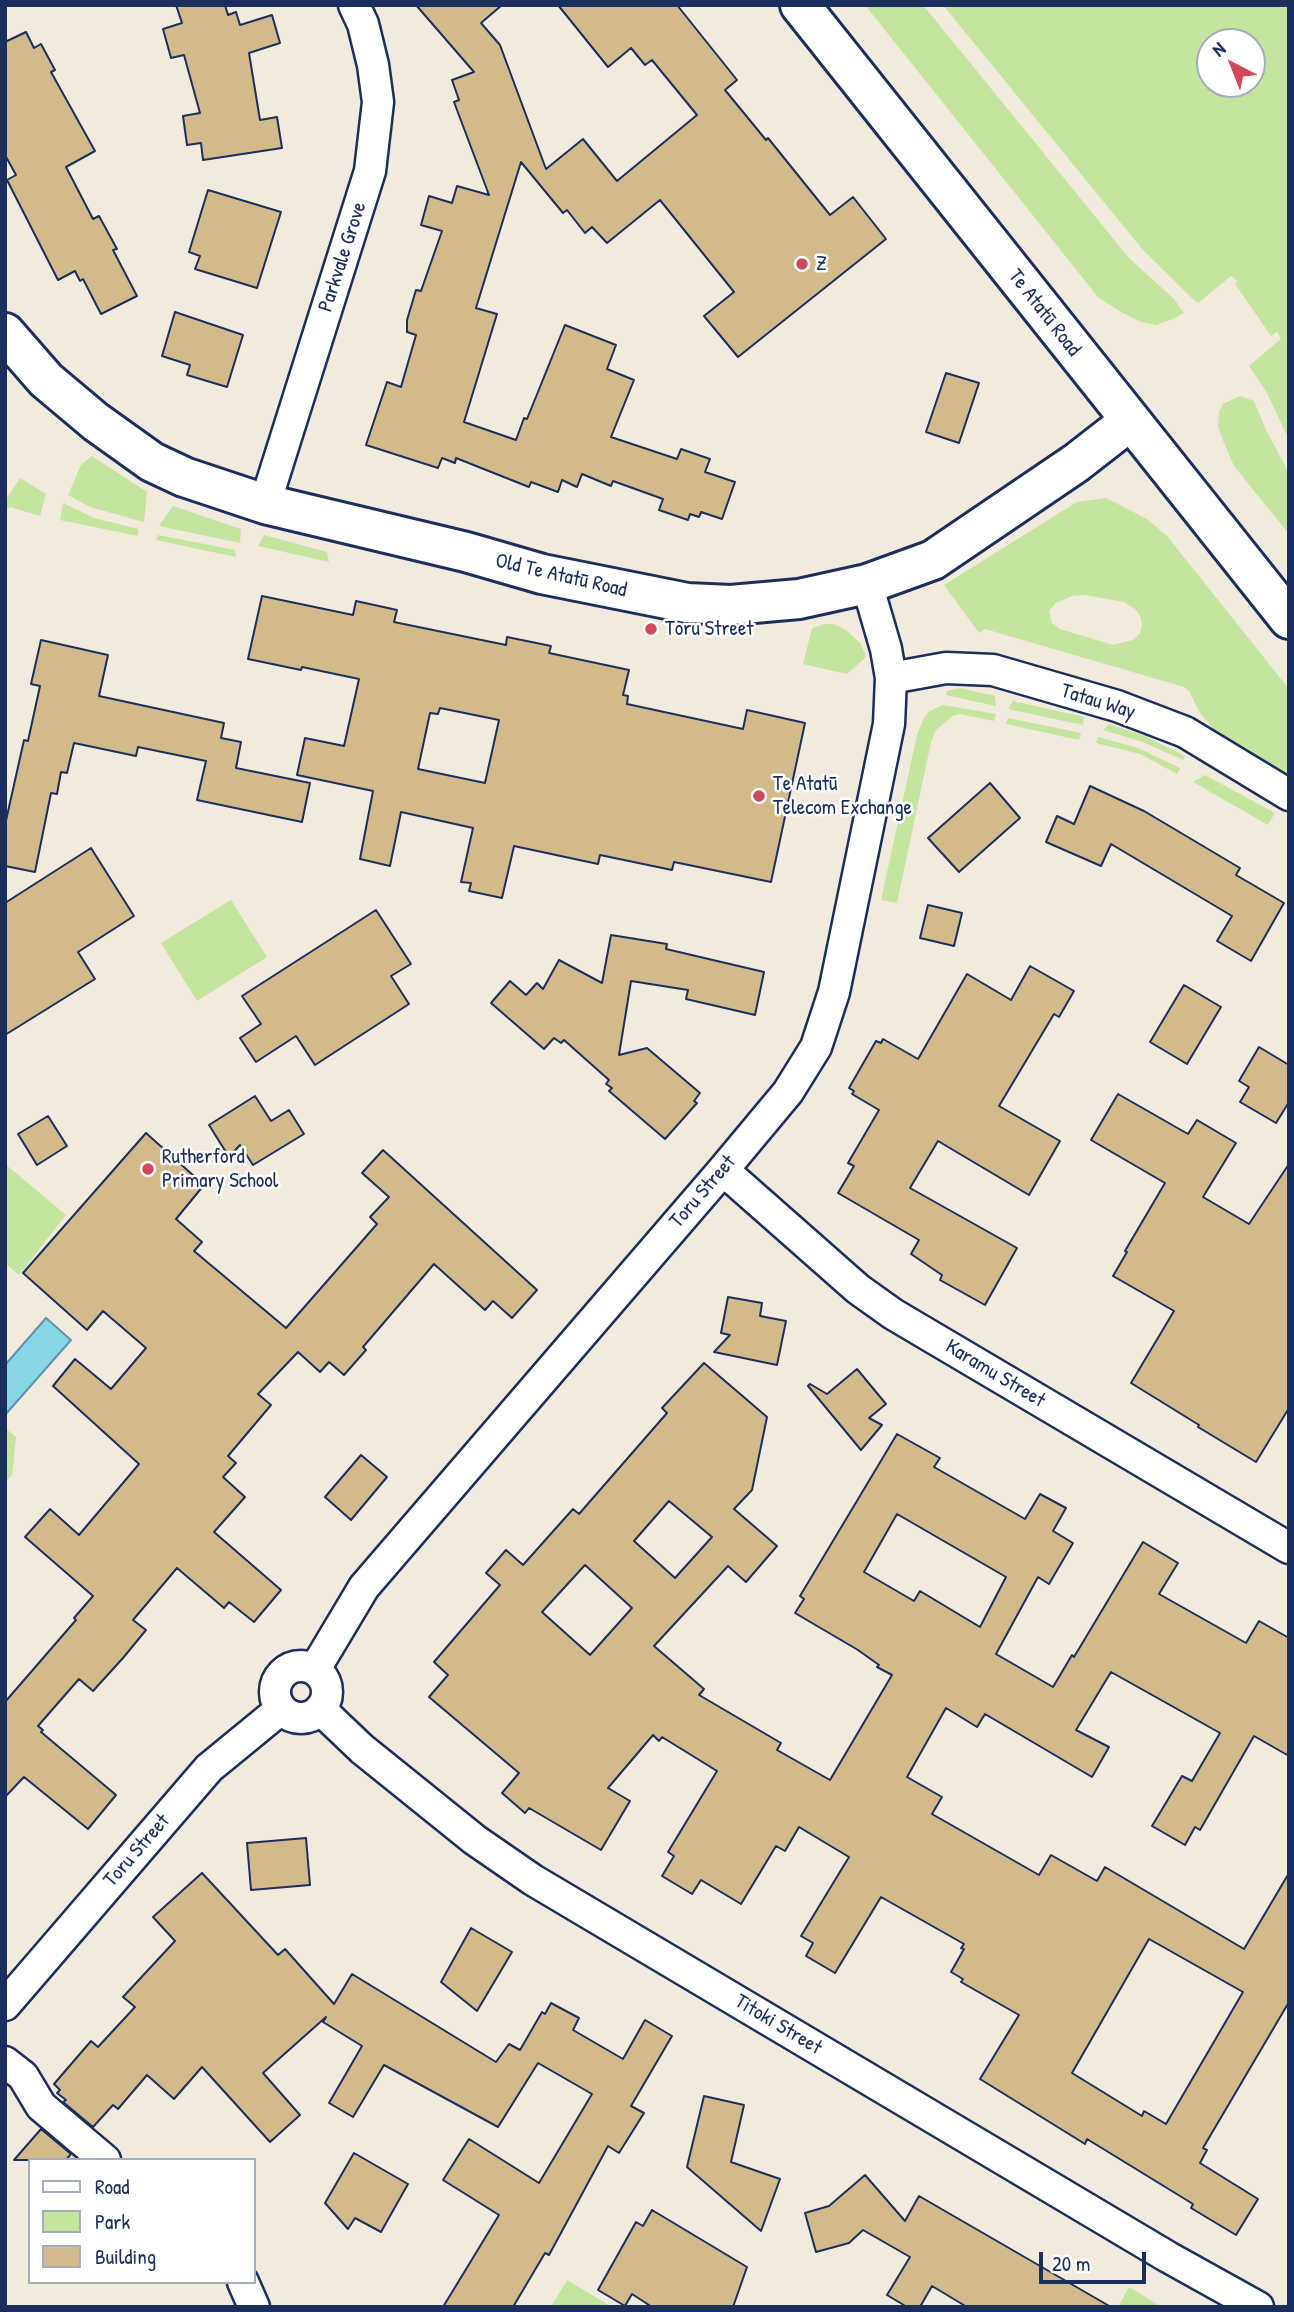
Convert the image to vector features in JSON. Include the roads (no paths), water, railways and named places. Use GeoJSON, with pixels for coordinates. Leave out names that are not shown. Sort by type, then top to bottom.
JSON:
{"type":"FeatureCollection","features":[{"type":"Feature","properties":{"kind":"street","name":"Parkvale Grove"},"geometry":{"type":"LineString","coordinates":[[265,504],[370,171],[377,102],[368,44],[354,5]]}},
{"type":"Feature","properties":{"kind":"street","name":"Te Atatū Road"},"geometry":{"type":"LineString","coordinates":[[800,5],[1289,619]]}},
{"type":"Feature","properties":{"kind":"street","name":"Old Te Atatū Road"},"geometry":{"type":"LineString","coordinates":[[5,332],[46,380],[121,442],[152,462],[184,477],[265,504],[466,552],[542,574],[687,603],[774,603],[867,584],[933,560],[1068,469],[1130,421]]}},
{"type":"Feature","properties":{"kind":"street","name":"Toru Street"},"geometry":{"type":"LineString","coordinates":[[315,1670],[364,1587],[723,1170],[799,1076],[816,1047],[842,956],[889,724],[891,678],[886,649],[867,584]]}},
{"type":"Feature","properties":{"kind":"street","name":"Tatau Way"},"geometry":{"type":"LineString","coordinates":[[891,678],[946,668],[993,670],[1117,706],[1185,732],[1289,795]]}},
{"type":"Feature","properties":{"kind":"street","name":"Karamu Street"},"geometry":{"type":"LineString","coordinates":[[723,1170],[858,1289],[893,1314],[1289,1548]]}},
{"type":"Feature","properties":{"kind":"street"},"geometry":{"type":"LineString","coordinates":[[293,1667],[308,1667],[321,1675],[327,1688],[320,1709],[308,1717],[300,1718],[286,1714],[281,1709],[275,1688],[281,1675],[293,1667]]}},
{"type":"Feature","properties":{"kind":"street","name":"Toru Street"},"geometry":{"type":"LineString","coordinates":[[5,2005],[209,1768],[281,1709]]}},
{"type":"Feature","properties":{"kind":"street","name":"Titoki Street"},"geometry":{"type":"LineString","coordinates":[[320,1709],[362,1749],[464,1832],[533,1880],[1168,2257],[1258,2307]]}},
{"type":"Feature","properties":{"kind":"street"},"geometry":{"type":"LineString","coordinates":[[5,2062],[23,2076],[41,2106],[103,2158]]}},
{"type":"Feature","properties":{"kind":"street"},"geometry":{"type":"LineString","coordinates":[[244,2284],[254,2307]]}},
{"type":"Feature","properties":{"kind":"water"},"geometry":{"type":"Polygon","coordinates":[[[46,1318],[71,1340],[5,1415],[5,1365],[46,1318]]]}},
{"type":"Feature","properties":{"kind":"place","name":"Z"},"geometry":{"type":"Point","coordinates":[802,264]}},
{"type":"Feature","properties":{"kind":"place","name":"Toru Street"},"geometry":{"type":"Point","coordinates":[651,629]}},
{"type":"Feature","properties":{"kind":"place","name":"Te Atatū Telecom Exchange"},"geometry":{"type":"Point","coordinates":[759,796]}},
{"type":"Feature","properties":{"kind":"place","name":"Rutherford Primary School"},"geometry":{"type":"Point","coordinates":[148,1169]}}]}
